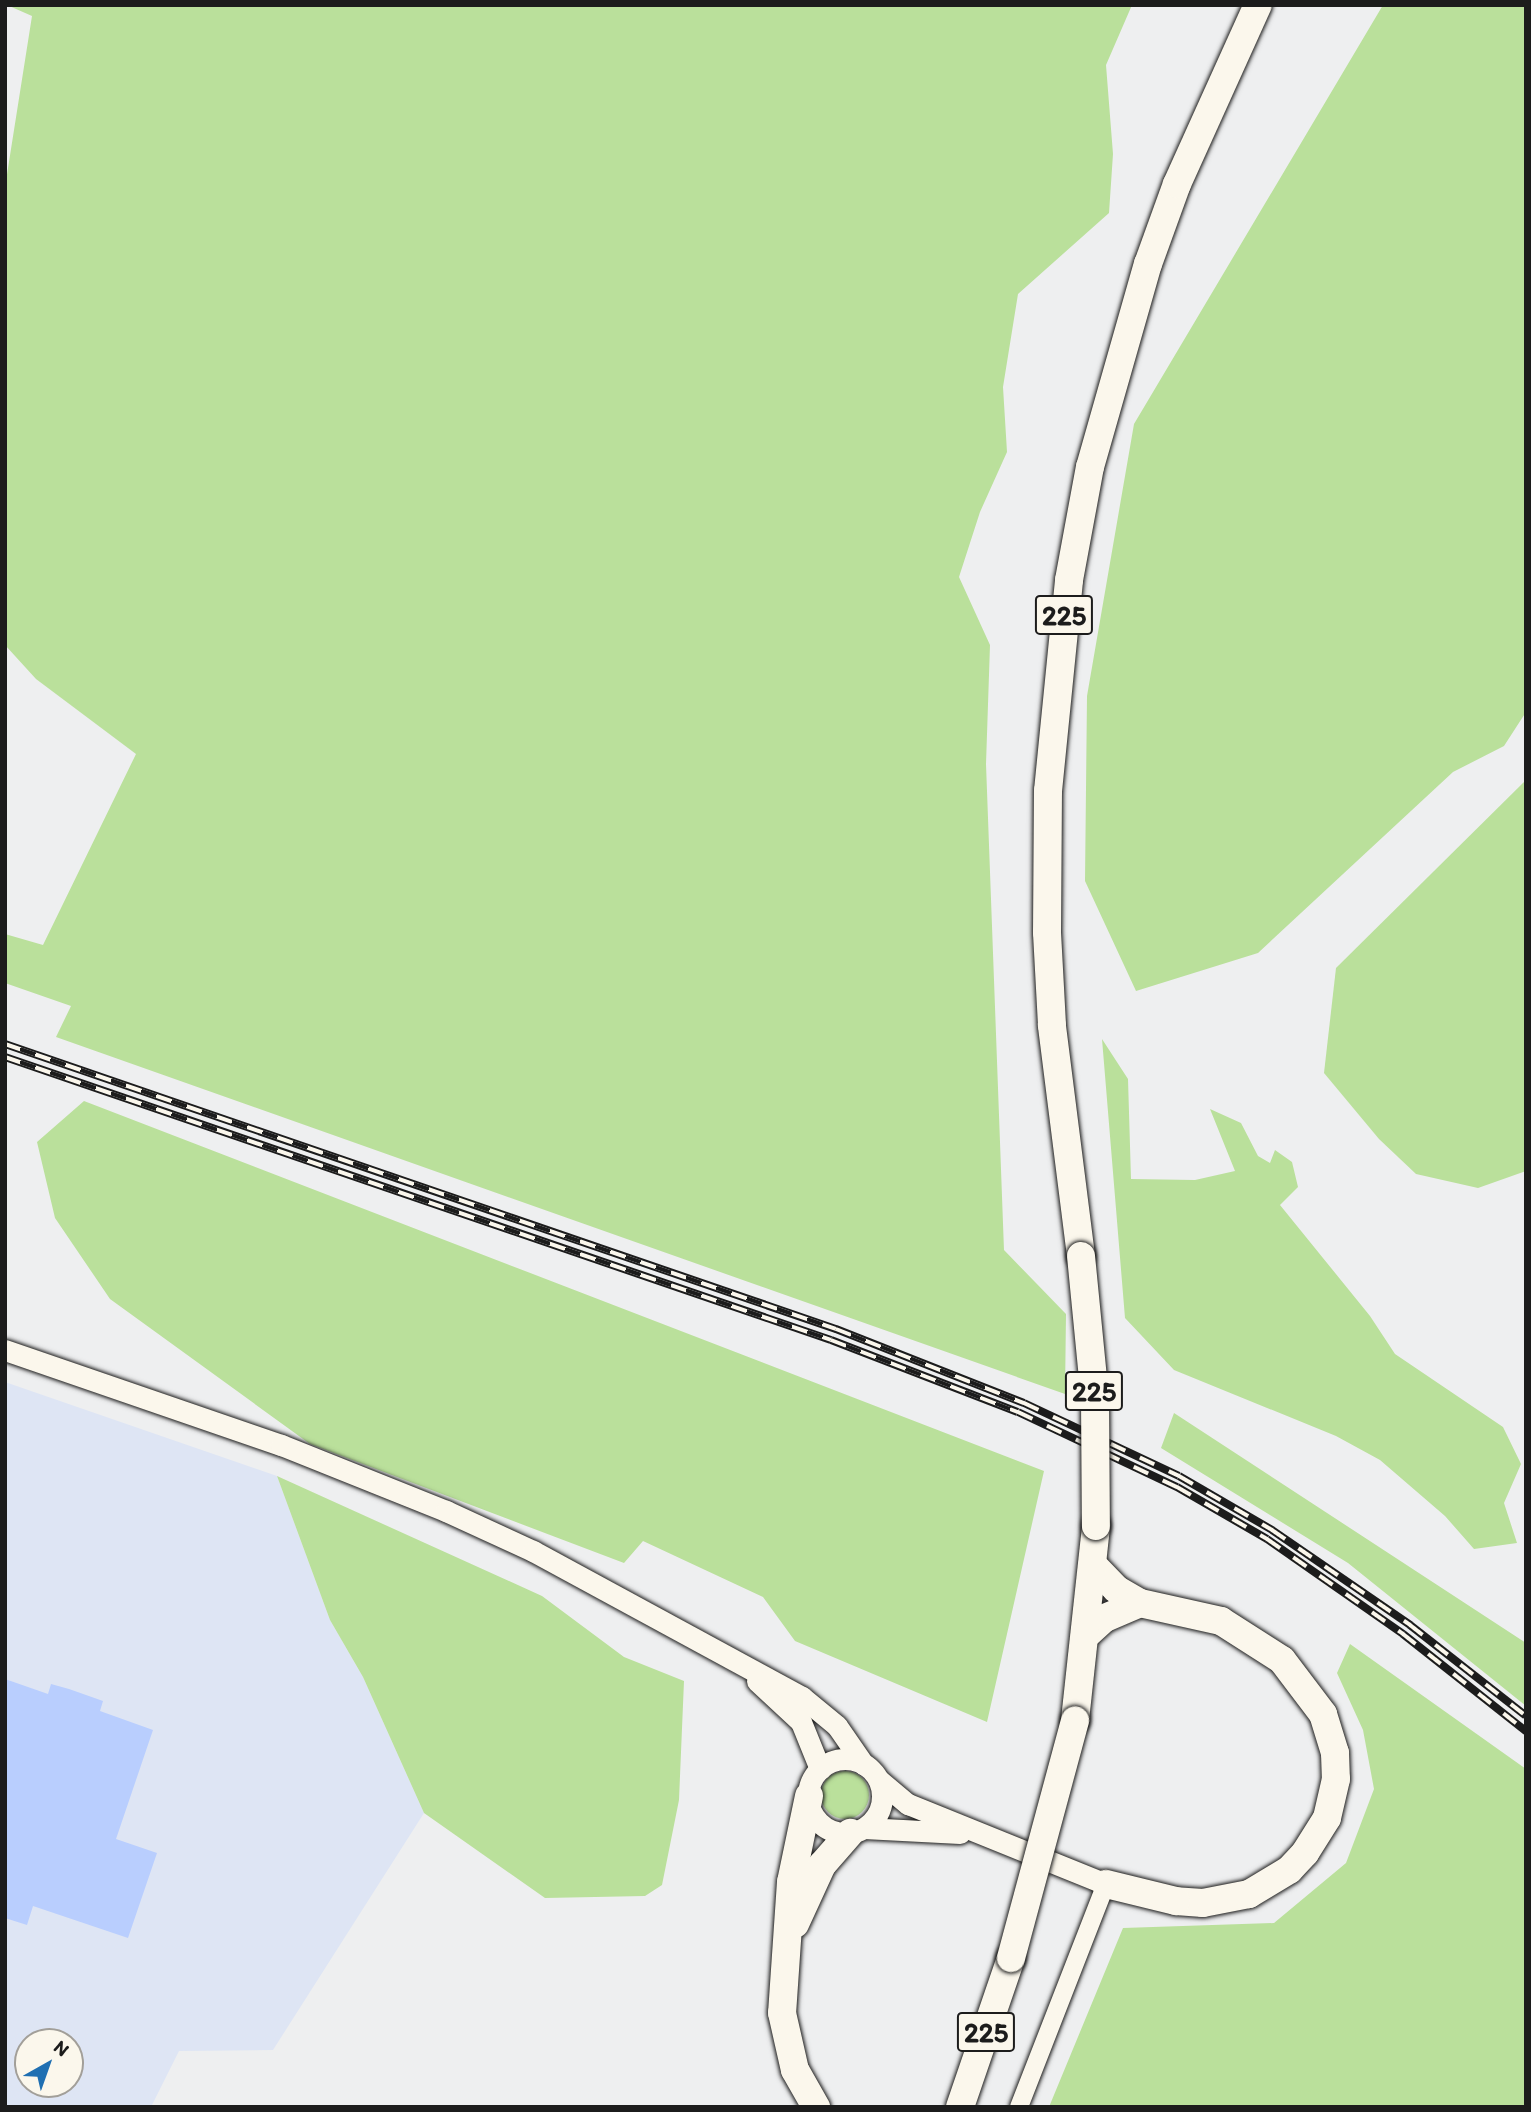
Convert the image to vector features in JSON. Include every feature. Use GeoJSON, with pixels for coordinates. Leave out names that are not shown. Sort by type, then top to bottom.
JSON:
{"type":"FeatureCollection","features":[{"type":"Feature","properties":{"kind":"main road","name":"225"},"geometry":{"type":"LineString","coordinates":[[960,2107],[1011,1958],[1075,1720],[1087,1634],[1096,1526],[1095,1398],[1081,1256],[1052,1026],[1047,932],[1048,791],[1067,592],[1090,467],[1148,264],[1177,184],[1258,5]]}},
{"type":"Feature","properties":{"kind":"main road"},"geometry":{"type":"LineString","coordinates":[[1093,1565],[1116,1588],[1140,1603],[1221,1621],[1282,1660],[1323,1714],[1335,1753],[1336,1779],[1327,1818],[1306,1853],[1289,1870],[1249,1894],[1203,1903],[1176,1901],[1106,1884]]}},
{"type":"Feature","properties":{"kind":"main road"},"geometry":{"type":"LineString","coordinates":[[1087,1634],[1105,1618],[1140,1603]]}},
{"type":"Feature","properties":{"kind":"main road"},"geometry":{"type":"LineString","coordinates":[[808,1797],[795,1849],[784,1949],[782,2013],[795,2070],[816,2107]]}},
{"type":"Feature","properties":{"kind":"main road"},"geometry":{"type":"LineString","coordinates":[[784,1949],[822,1865],[857,1831]]}},
{"type":"Feature","properties":{"kind":"street"},"geometry":{"type":"LineString","coordinates":[[5,1350],[281,1445],[446,1511],[533,1551],[802,1696],[837,1726],[871,1772],[908,1804],[1106,1884],[1019,2107]]}},
{"type":"Feature","properties":{"kind":"street"},"geometry":{"type":"LineString","coordinates":[[725,1656],[801,1722],[820,1769]]}},
{"type":"Feature","properties":{"kind":"street"},"geometry":{"type":"LineString","coordinates":[[871,1772],[842,1760],[820,1769],[808,1797],[817,1819],[837,1833],[952,1832],[1000,1842]]}},
{"type":"Feature","properties":{"kind":"street"},"geometry":{"type":"LineString","coordinates":[[857,1831],[881,1807],[871,1772]]}},
{"type":"Feature","properties":{"kind":"shaded area"},"geometry":{"type":"Polygon","coordinates":[[[5,1382],[277,1476],[330,1620],[363,1677],[424,1813],[273,2050],[179,2051],[151,2107],[5,2107],[5,1382]]]}},
{"type":"Feature","properties":{"kind":"green space"},"geometry":{"type":"Polygon","coordinates":[[[7,5],[1132,5],[1106,65],[1113,154],[1109,213],[1018,294],[1003,387],[1007,452],[980,512],[959,577],[990,645],[986,764],[1004,1250],[1066,1314],[1065,1394],[56,1037],[71,1006],[5,983],[5,934],[43,945],[136,754],[36,679],[5,645],[5,187],[32,16],[7,5]]]}},
{"type":"Feature","properties":{"kind":"green space"},"geometry":{"type":"Polygon","coordinates":[[[1383,5],[1526,5],[1526,712],[1504,746],[1453,772],[1258,953],[1136,991],[1085,881],[1087,696],[1134,424],[1383,5]]]}},
{"type":"Feature","properties":{"kind":"green space"},"geometry":{"type":"Polygon","coordinates":[[[1526,780],[1526,1171],[1478,1188],[1416,1174],[1379,1139],[1324,1073],[1336,968],[1526,780]]]}},
{"type":"Feature","properties":{"kind":"green space"},"geometry":{"type":"Polygon","coordinates":[[[1102,1039],[1128,1079],[1131,1179],[1195,1180],[1235,1171],[1210,1109],[1241,1123],[1258,1156],[1270,1163],[1275,1150],[1292,1162],[1298,1187],[1280,1205],[1370,1316],[1395,1354],[1503,1427],[1521,1464],[1504,1503],[1517,1543],[1474,1549],[1445,1516],[1380,1460],[1336,1436],[1174,1370],[1125,1318],[1102,1039]]]}},
{"type":"Feature","properties":{"kind":"green space"},"geometry":{"type":"Polygon","coordinates":[[[84,1101],[1044,1471],[987,1722],[795,1641],[763,1597],[643,1541],[624,1563],[310,1444],[110,1299],[55,1218],[37,1142],[84,1101]]]}},
{"type":"Feature","properties":{"kind":"green space"},"geometry":{"type":"Polygon","coordinates":[[[1174,1413],[1526,1643],[1526,1706],[1348,1563],[1161,1448],[1174,1413]]]}},
{"type":"Feature","properties":{"kind":"green space"},"geometry":{"type":"Polygon","coordinates":[[[277,1476],[542,1596],[624,1657],[684,1681],[679,1800],[662,1885],[645,1896],[545,1898],[424,1813],[363,1677],[330,1620],[277,1476]]]}},
{"type":"Feature","properties":{"kind":"green space"},"geometry":{"type":"Polygon","coordinates":[[[1350,1644],[1526,1769],[1526,2107],[1049,2107],[1123,1928],[1274,1923],[1346,1863],[1374,1789],[1363,1730],[1337,1673],[1350,1644]]]}},
{"type":"Feature","properties":{"kind":"green space"},"geometry":{"type":"Polygon","coordinates":[[[845,1771],[862,1778],[869,1795],[862,1812],[845,1819],[828,1812],[821,1795],[828,1778],[845,1771]]]}},
{"type":"Feature","properties":{"kind":"building"},"geometry":{"type":"Polygon","coordinates":[[[5,1679],[48,1694],[51,1684],[69,1689],[103,1701],[100,1711],[153,1730],[116,1839],[157,1853],[128,1938],[33,1906],[27,1925],[5,1918],[5,1679]]]}},
{"type":"Feature","properties":{"kind":"railway"},"geometry":{"type":"LineString","coordinates":[[5,1044],[836,1329],[1024,1403],[1179,1476],[1272,1530],[1410,1625],[1526,1716]]}},
{"type":"Feature","properties":{"kind":"railway"},"geometry":{"type":"LineString","coordinates":[[5,1057],[831,1340],[1018,1412],[1177,1487],[1267,1539],[1403,1634],[1526,1731]]}}]}
